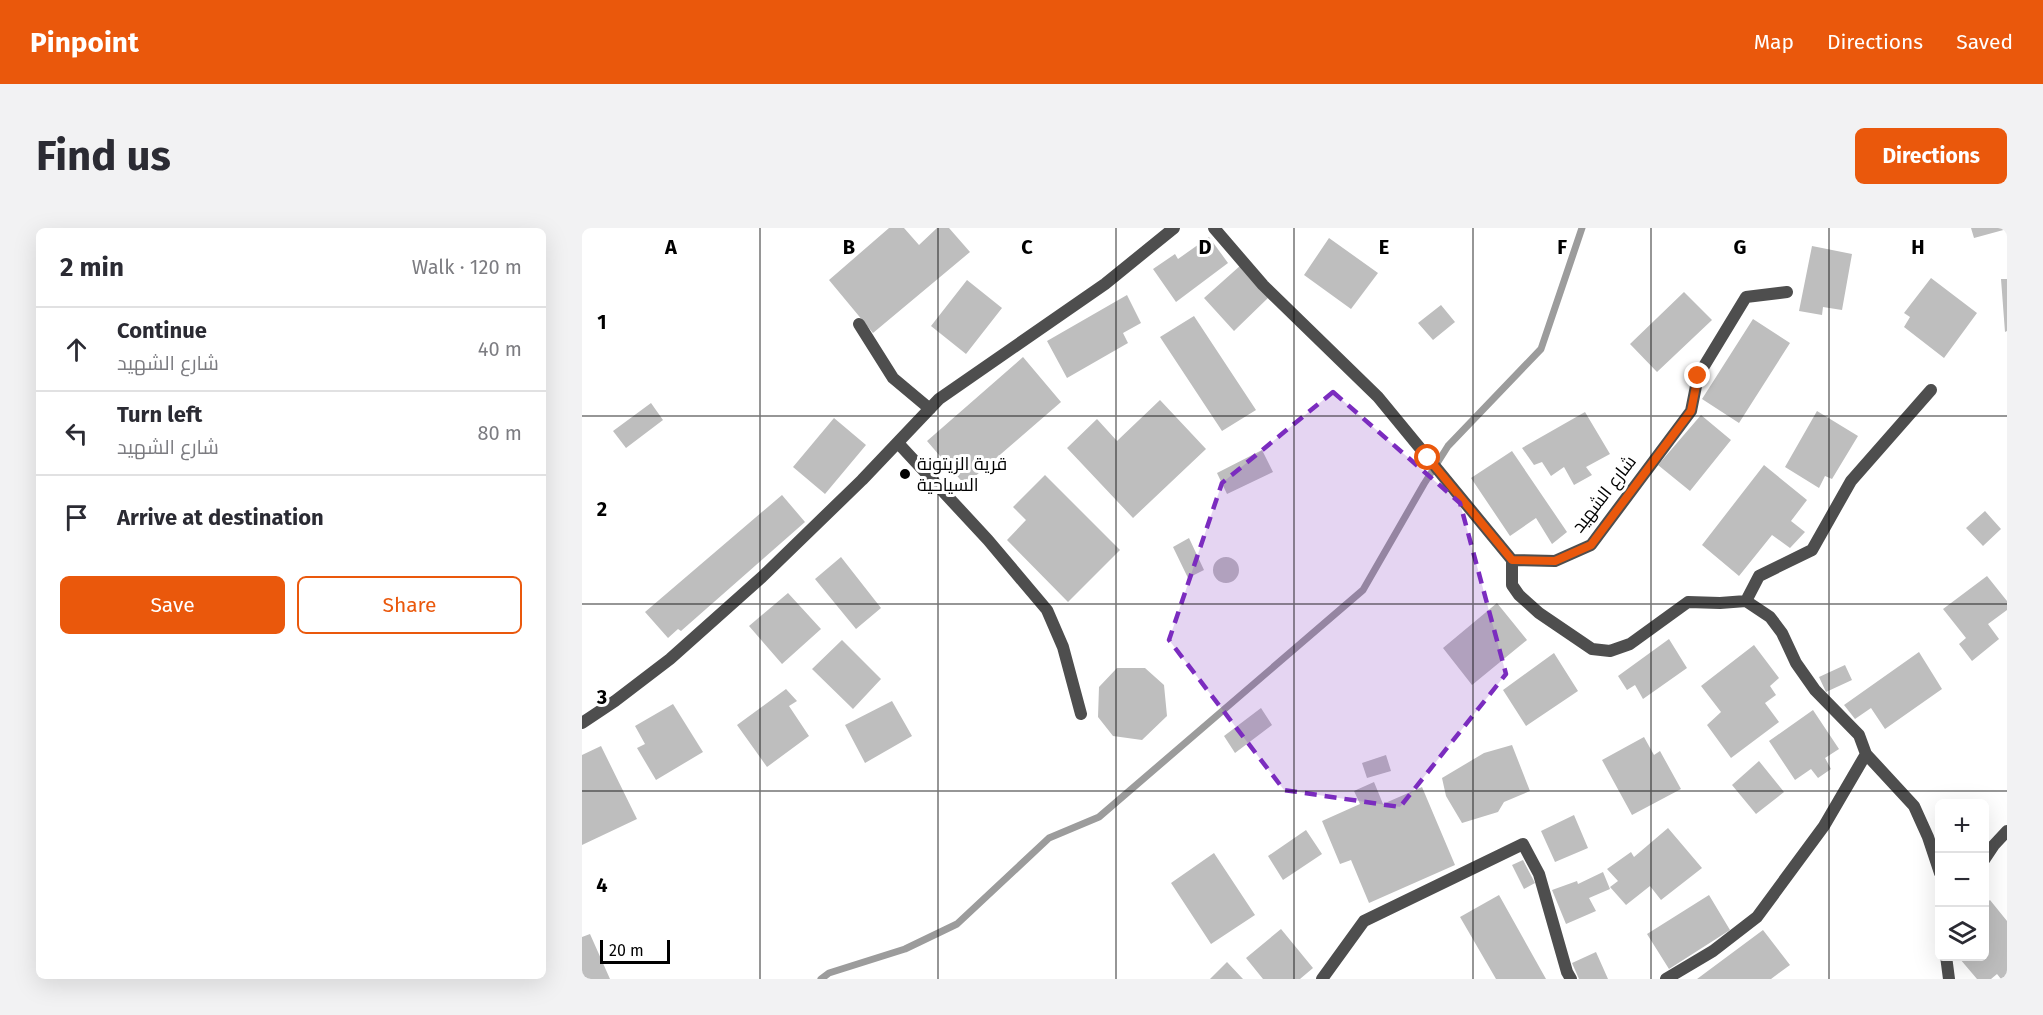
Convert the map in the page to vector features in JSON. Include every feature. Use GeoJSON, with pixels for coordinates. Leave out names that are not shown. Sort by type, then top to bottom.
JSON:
{"type":"FeatureCollection","features":[{"type":"Feature","properties":{"kind":"street"},"geometry":{"type":"LineString","coordinates":[[582,723],[670,659],[762,578],[939,399],[1105,284],[1174,228]]}},
{"type":"Feature","properties":{"kind":"street"},"geometry":{"type":"LineString","coordinates":[[1214,228],[1226,239],[1263,285],[1377,397],[1512,560],[1512,585],[1519,595],[1539,613],[1592,649],[1610,651],[1630,644],[1688,602],[1746,601],[1770,618],[1782,633],[1796,663],[1815,690],[1859,735],[1866,754],[1914,806],[1935,858]]}},
{"type":"Feature","properties":{"kind":"street","name":"شارع الشهيد"},"geometry":{"type":"LineString","coordinates":[[1512,560],[1555,561],[1591,545],[1691,411],[1698,376],[1746,297],[1787,292]]}},
{"type":"Feature","properties":{"kind":"street"},"geometry":{"type":"LineString","coordinates":[[859,324],[893,378],[930,409]]}},
{"type":"Feature","properties":{"kind":"street"},"geometry":{"type":"LineString","coordinates":[[1746,601],[1759,576],[1812,550],[1851,481],[1931,390]]}},
{"type":"Feature","properties":{"kind":"street"},"geometry":{"type":"LineString","coordinates":[[898,443],[988,540],[1047,610],[1063,647],[1081,714]]}},
{"type":"Feature","properties":{"kind":"street"},"geometry":{"type":"LineString","coordinates":[[1666,979],[1713,951],[1757,917],[1824,826],[1866,754]]}},
{"type":"Feature","properties":{"kind":"street"},"geometry":{"type":"LineString","coordinates":[[1989,853],[2007,831]]}},
{"type":"Feature","properties":{"kind":"street"},"geometry":{"type":"LineString","coordinates":[[1322,979],[1364,921],[1523,844],[1539,873],[1567,972],[1571,979]]}},
{"type":"Feature","properties":{"kind":"street"},"geometry":{"type":"LineString","coordinates":[[1947,961],[1949,979]]}},
{"type":"Feature","properties":{"kind":"highlighted area"},"geometry":{"type":"Polygon","coordinates":[[[1333,392],[1460,503],[1506,674],[1400,807],[1284,790],[1169,640],[1222,483],[1333,392]]]}},
{"type":"Feature","properties":{"kind":"building"},"geometry":{"type":"Polygon","coordinates":[[[889,228],[904,228],[919,245],[937,228],[949,228],[970,252],[873,333],[829,280],[889,228]]]}},
{"type":"Feature","properties":{"kind":"building"},"geometry":{"type":"Polygon","coordinates":[[[1971,228],[2007,228],[2007,229],[1974,238],[1971,228]]]}},
{"type":"Feature","properties":{"kind":"building"},"geometry":{"type":"Polygon","coordinates":[[[1209,237],[1228,263],[1176,302],[1153,269],[1175,254],[1178,259],[1209,237]]]}},
{"type":"Feature","properties":{"kind":"building"},"geometry":{"type":"Polygon","coordinates":[[[1329,238],[1378,273],[1351,309],[1304,275],[1329,238]]]}},
{"type":"Feature","properties":{"kind":"building"},"geometry":{"type":"Polygon","coordinates":[[[1812,246],[1852,254],[1842,310],[1823,307],[1822,315],[1799,311],[1812,246]]]}},
{"type":"Feature","properties":{"kind":"building"},"geometry":{"type":"Polygon","coordinates":[[[1241,265],[1269,297],[1234,331],[1204,298],[1241,265]]]}},
{"type":"Feature","properties":{"kind":"building"},"geometry":{"type":"Polygon","coordinates":[[[1931,278],[1977,313],[1944,358],[1904,327],[1910,317],[1904,313],[1931,278]]]}},
{"type":"Feature","properties":{"kind":"building"},"geometry":{"type":"Polygon","coordinates":[[[2001,279],[2007,279],[2007,331],[2005,332],[2001,279]]]}},
{"type":"Feature","properties":{"kind":"building"},"geometry":{"type":"Polygon","coordinates":[[[967,280],[1002,308],[966,354],[931,326],[967,280]]]}},
{"type":"Feature","properties":{"kind":"building"},"geometry":{"type":"Polygon","coordinates":[[[1684,292],[1712,320],[1657,372],[1630,344],[1684,292]]]}},
{"type":"Feature","properties":{"kind":"building"},"geometry":{"type":"Polygon","coordinates":[[[1127,295],[1141,323],[1123,333],[1128,343],[1067,378],[1047,341],[1127,295]]]}},
{"type":"Feature","properties":{"kind":"building"},"geometry":{"type":"Polygon","coordinates":[[[1441,305],[1455,322],[1433,340],[1418,323],[1441,305]]]}},
{"type":"Feature","properties":{"kind":"building"},"geometry":{"type":"Polygon","coordinates":[[[1194,316],[1256,410],[1222,431],[1160,337],[1194,316]]]}},
{"type":"Feature","properties":{"kind":"building"},"geometry":{"type":"Polygon","coordinates":[[[1753,319],[1790,343],[1739,423],[1702,399],[1753,319]]]}},
{"type":"Feature","properties":{"kind":"building"},"geometry":{"type":"Polygon","coordinates":[[[1023,357],[1061,402],[965,485],[927,441],[1023,357]]]}},
{"type":"Feature","properties":{"kind":"building"},"geometry":{"type":"Polygon","coordinates":[[[1160,400],[1206,449],[1133,518],[1067,448],[1097,419],[1117,441],[1160,400]]]}},
{"type":"Feature","properties":{"kind":"building"},"geometry":{"type":"Polygon","coordinates":[[[651,403],[663,420],[626,448],[613,431],[651,403]]]}},
{"type":"Feature","properties":{"kind":"building"},"geometry":{"type":"Polygon","coordinates":[[[1817,411],[1858,436],[1832,479],[1825,476],[1819,488],[1785,467],[1817,411]]]}},
{"type":"Feature","properties":{"kind":"building"},"geometry":{"type":"Polygon","coordinates":[[[1585,412],[1610,454],[1586,467],[1592,475],[1574,485],[1564,467],[1551,476],[1542,462],[1534,465],[1522,448],[1585,412]]]}},
{"type":"Feature","properties":{"kind":"building"},"geometry":{"type":"Polygon","coordinates":[[[1701,415],[1731,440],[1690,491],[1658,465],[1701,415]]]}},
{"type":"Feature","properties":{"kind":"building"},"geometry":{"type":"Polygon","coordinates":[[[834,418],[866,445],[825,494],[793,467],[834,418]]]}},
{"type":"Feature","properties":{"kind":"building"},"geometry":{"type":"Polygon","coordinates":[[[1262,450],[1273,472],[1227,494],[1217,473],[1262,450]]]}},
{"type":"Feature","properties":{"kind":"building"},"geometry":{"type":"Polygon","coordinates":[[[1512,451],[1567,532],[1552,544],[1536,518],[1510,536],[1471,478],[1512,451]]]}},
{"type":"Feature","properties":{"kind":"building"},"geometry":{"type":"Polygon","coordinates":[[[1764,465],[1807,500],[1791,521],[1805,532],[1790,548],[1772,535],[1739,576],[1702,545],[1764,465]]]}},
{"type":"Feature","properties":{"kind":"building"},"geometry":{"type":"Polygon","coordinates":[[[1045,475],[1120,550],[1068,602],[1007,540],[1026,520],[1013,507],[1045,475]]]}},
{"type":"Feature","properties":{"kind":"building"},"geometry":{"type":"Polygon","coordinates":[[[782,495],[805,522],[681,631],[678,629],[668,638],[645,612],[782,495]]]}},
{"type":"Feature","properties":{"kind":"building"},"geometry":{"type":"Polygon","coordinates":[[[1985,511],[2001,529],[1983,546],[1966,528],[1985,511]]]}},
{"type":"Feature","properties":{"kind":"building"},"geometry":{"type":"Polygon","coordinates":[[[1189,538],[1204,570],[1188,578],[1173,547],[1189,538]]]}},
{"type":"Feature","properties":{"kind":"building"},"geometry":{"type":"Polygon","coordinates":[[[841,557],[881,608],[856,629],[815,579],[841,557]]]}},
{"type":"Feature","properties":{"kind":"building"},"geometry":{"type":"Polygon","coordinates":[[[1226,557],[1235,561],[1239,570],[1235,579],[1226,583],[1217,579],[1213,570],[1217,561],[1226,557]]]}},
{"type":"Feature","properties":{"kind":"building"},"geometry":{"type":"Polygon","coordinates":[[[1987,576],[2007,601],[2007,610],[1988,624],[1999,639],[1972,661],[1959,644],[1966,638],[1943,609],[1987,576]]]}},
{"type":"Feature","properties":{"kind":"building"},"geometry":{"type":"Polygon","coordinates":[[[788,593],[821,629],[782,664],[749,626],[788,593]]]}},
{"type":"Feature","properties":{"kind":"building"},"geometry":{"type":"Polygon","coordinates":[[[1497,603],[1527,640],[1472,685],[1443,648],[1497,603]]]}},
{"type":"Feature","properties":{"kind":"building"},"geometry":{"type":"Polygon","coordinates":[[[1669,639],[1687,668],[1643,699],[1635,685],[1627,690],[1618,676],[1669,639]]]}},
{"type":"Feature","properties":{"kind":"building"},"geometry":{"type":"Polygon","coordinates":[[[842,640],[881,679],[853,709],[812,669],[842,640]]]}},
{"type":"Feature","properties":{"kind":"building"},"geometry":{"type":"Polygon","coordinates":[[[1754,645],[1779,678],[1770,686],[1776,695],[1765,703],[1779,722],[1731,758],[1707,725],[1721,712],[1701,686],[1754,645]]]}},
{"type":"Feature","properties":{"kind":"building"},"geometry":{"type":"Polygon","coordinates":[[[1919,652],[1942,689],[1885,729],[1871,708],[1855,719],[1844,705],[1919,652]]]}},
{"type":"Feature","properties":{"kind":"building"},"geometry":{"type":"Polygon","coordinates":[[[1554,653],[1578,691],[1526,726],[1503,690],[1554,653]]]}},
{"type":"Feature","properties":{"kind":"building"},"geometry":{"type":"Polygon","coordinates":[[[1845,665],[1852,680],[1826,692],[1819,677],[1845,665]]]}},
{"type":"Feature","properties":{"kind":"building"},"geometry":{"type":"Polygon","coordinates":[[[1117,668],[1145,668],[1164,685],[1167,716],[1142,740],[1113,736],[1098,717],[1099,687],[1117,668]]]}},
{"type":"Feature","properties":{"kind":"building"},"geometry":{"type":"Polygon","coordinates":[[[786,689],[797,701],[789,706],[809,736],[767,767],[737,725],[786,689]]]}},
{"type":"Feature","properties":{"kind":"building"},"geometry":{"type":"Polygon","coordinates":[[[892,701],[912,736],[865,763],[845,725],[892,701]]]}},
{"type":"Feature","properties":{"kind":"building"},"geometry":{"type":"Polygon","coordinates":[[[673,704],[703,752],[656,780],[637,748],[645,744],[635,726],[673,704]]]}},
{"type":"Feature","properties":{"kind":"building"},"geometry":{"type":"Polygon","coordinates":[[[1261,708],[1272,725],[1235,753],[1224,736],[1261,708]]]}},
{"type":"Feature","properties":{"kind":"building"},"geometry":{"type":"Polygon","coordinates":[[[1813,710],[1839,749],[1825,758],[1831,769],[1818,778],[1811,769],[1795,780],[1769,741],[1813,710]]]}},
{"type":"Feature","properties":{"kind":"building"},"geometry":{"type":"Polygon","coordinates":[[[1644,737],[1654,755],[1660,751],[1681,789],[1632,815],[1602,760],[1644,737]]]}},
{"type":"Feature","properties":{"kind":"building"},"geometry":{"type":"Polygon","coordinates":[[[1512,745],[1530,791],[1504,802],[1498,812],[1462,823],[1446,796],[1442,778],[1484,753],[1512,745]]]}},
{"type":"Feature","properties":{"kind":"building"},"geometry":{"type":"Polygon","coordinates":[[[601,746],[637,819],[582,845],[582,755],[601,746]]]}},
{"type":"Feature","properties":{"kind":"building"},"geometry":{"type":"Polygon","coordinates":[[[1386,755],[1391,771],[1367,778],[1362,763],[1386,755]]]}},
{"type":"Feature","properties":{"kind":"building"},"geometry":{"type":"Polygon","coordinates":[[[1759,761],[1784,792],[1756,814],[1732,785],[1759,761]]]}},
{"type":"Feature","properties":{"kind":"building"},"geometry":{"type":"Polygon","coordinates":[[[1374,782],[1383,804],[1422,787],[1455,865],[1369,903],[1351,860],[1340,864],[1322,821],[1360,804],[1354,791],[1374,782]]]}},
{"type":"Feature","properties":{"kind":"building"},"geometry":{"type":"Polygon","coordinates":[[[1574,815],[1588,848],[1555,862],[1541,831],[1574,815]]]}},
{"type":"Feature","properties":{"kind":"building"},"geometry":{"type":"Polygon","coordinates":[[[1668,828],[1702,868],[1661,900],[1650,886],[1626,905],[1610,887],[1618,881],[1607,869],[1631,852],[1634,857],[1668,828]]]}},
{"type":"Feature","properties":{"kind":"building"},"geometry":{"type":"Polygon","coordinates":[[[1306,830],[1322,854],[1283,880],[1268,856],[1306,830]]]}},
{"type":"Feature","properties":{"kind":"building"},"geometry":{"type":"Polygon","coordinates":[[[1214,853],[1255,915],[1211,944],[1171,883],[1214,853]]]}},
{"type":"Feature","properties":{"kind":"building"},"geometry":{"type":"Polygon","coordinates":[[[1523,860],[1535,883],[1524,889],[1512,865],[1523,860]]]}},
{"type":"Feature","properties":{"kind":"building"},"geometry":{"type":"Polygon","coordinates":[[[1603,872],[1610,889],[1589,898],[1596,911],[1566,924],[1552,890],[1577,881],[1578,884],[1603,872]]]}},
{"type":"Feature","properties":{"kind":"building"},"geometry":{"type":"Polygon","coordinates":[[[1499,895],[1546,979],[1496,979],[1460,917],[1499,895]]]}},
{"type":"Feature","properties":{"kind":"building"},"geometry":{"type":"Polygon","coordinates":[[[1709,895],[1730,930],[1669,969],[1647,934],[1709,895]]]}},
{"type":"Feature","properties":{"kind":"building"},"geometry":{"type":"Polygon","coordinates":[[[1989,901],[2007,921],[2007,979],[2001,979],[1997,974],[1991,979],[1977,979],[1962,961],[1989,961],[1989,901]]]}},
{"type":"Feature","properties":{"kind":"building"},"geometry":{"type":"Polygon","coordinates":[[[1281,929],[1313,968],[1300,979],[1263,979],[1246,958],[1281,929]]]}},
{"type":"Feature","properties":{"kind":"building"},"geometry":{"type":"Polygon","coordinates":[[[1763,930],[1790,965],[1771,979],[1697,979],[1763,930]]]}},
{"type":"Feature","properties":{"kind":"building"},"geometry":{"type":"Polygon","coordinates":[[[590,934],[610,979],[582,979],[582,937],[590,934]]]}},
{"type":"Feature","properties":{"kind":"building"},"geometry":{"type":"Polygon","coordinates":[[[1596,952],[1608,979],[1579,979],[1572,963],[1596,952]]]}},
{"type":"Feature","properties":{"kind":"building"},"geometry":{"type":"Polygon","coordinates":[[[1227,962],[1243,979],[1210,979],[1227,962]]]}},
{"type":"Feature","properties":{"kind":"waterway"},"geometry":{"type":"LineString","coordinates":[[821,979],[829,973],[905,949],[957,924],[1049,838],[1099,817],[1363,590],[1448,446],[1541,349],[1582,228]]}},
{"type":"Feature","properties":{"kind":"place","name":"قرية الزيتونة السياحية"},"geometry":{"type":"Point","coordinates":[905,474]}},
{"type":"Feature","properties":{"kind":"route"},"geometry":{"type":"LineString","coordinates":[[1428,458],[1512,560],[1555,561],[1591,545],[1691,411],[1698,376]]}}]}
